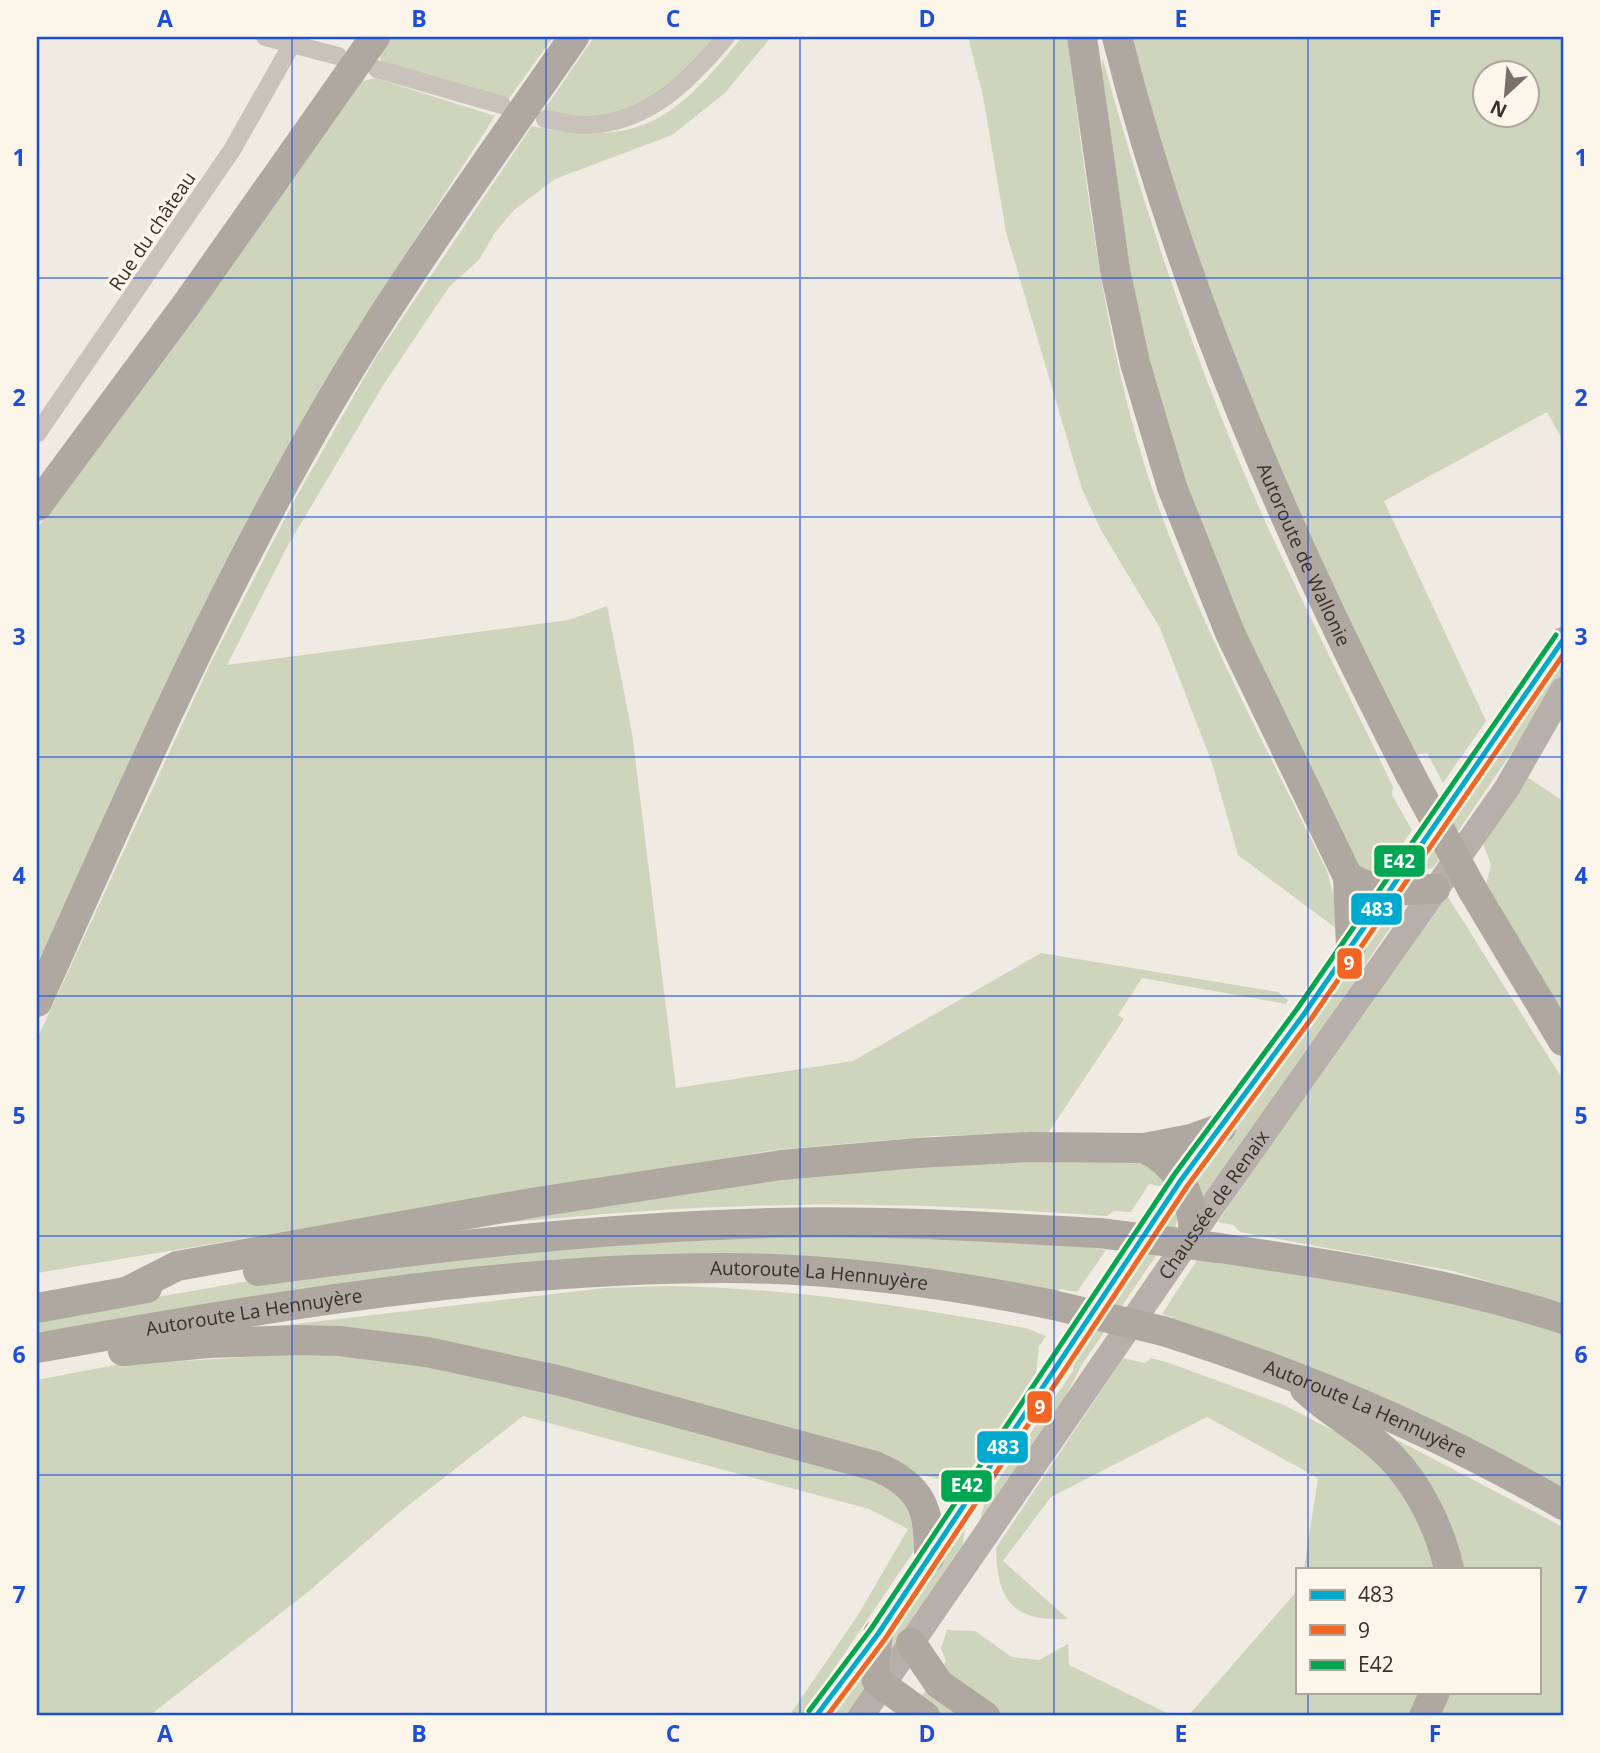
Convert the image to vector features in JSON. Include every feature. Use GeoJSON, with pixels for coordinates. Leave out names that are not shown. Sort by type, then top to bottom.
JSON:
{"type":"FeatureCollection","features":[{"type":"Feature","properties":{"kind":"highway"},"geometry":{"type":"LineString","coordinates":[[37,506],[197,289],[375,37]]}},
{"type":"Feature","properties":{"kind":"highway"},"geometry":{"type":"LineString","coordinates":[[37,1002],[206,631],[265,517],[330,402],[386,312],[574,37]]}},
{"type":"Feature","properties":{"kind":"highway"},"geometry":{"type":"LineString","coordinates":[[1083,37],[1115,270],[1135,363],[1172,487],[1230,633],[1348,877],[1351,947]]}},
{"type":"Feature","properties":{"kind":"highway","name":"Autoroute de Wallonie"},"geometry":{"type":"LineString","coordinates":[[1117,37],[1159,187],[1222,368],[1304,561],[1410,774],[1472,889],[1563,1041]]}},
{"type":"Feature","properties":{"kind":"highway"},"geometry":{"type":"LineString","coordinates":[[1348,877],[1369,888],[1388,892],[1435,889]]}},
{"type":"Feature","properties":{"kind":"highway"},"geometry":{"type":"LineString","coordinates":[[128,1291],[177,1266],[685,1178],[781,1165],[917,1153],[1030,1147],[1144,1148],[1191,1139],[1221,1128]]}},
{"type":"Feature","properties":{"kind":"highway"},"geometry":{"type":"LineString","coordinates":[[1144,1148],[1163,1157],[1181,1180],[1192,1209],[1194,1232]]}},
{"type":"Feature","properties":{"kind":"highway","name":"Autoroute La Hennuyère"},"geometry":{"type":"LineString","coordinates":[[37,1308],[128,1291],[416,1250],[562,1235],[770,1223],[962,1226],[1099,1233],[1219,1248],[1415,1281],[1563,1319]]}},
{"type":"Feature","properties":{"kind":"highway","name":"Autoroute La Hennuyère"},"geometry":{"type":"LineString","coordinates":[[37,1348],[223,1315],[543,1275],[726,1268],[876,1277],[978,1290],[1163,1331],[1287,1373],[1396,1417],[1499,1468],[1563,1505]]}},
{"type":"Feature","properties":{"kind":"highway"},"geometry":{"type":"LineString","coordinates":[[37,1365],[174,1346],[299,1340],[376,1345],[486,1364],[561,1381],[875,1466],[896,1475],[911,1487],[925,1507],[929,1525],[929,1558]]}},
{"type":"Feature","properties":{"kind":"highway"},"geometry":{"type":"LineString","coordinates":[[1287,1373],[1320,1403],[1391,1456],[1418,1492],[1436,1529],[1449,1568]]}},
{"type":"Feature","properties":{"kind":"highway"},"geometry":{"type":"LineString","coordinates":[[878,1633],[874,1662],[881,1687],[925,1716]]}},
{"type":"Feature","properties":{"kind":"highway"},"geometry":{"type":"LineString","coordinates":[[911,1643],[939,1684],[985,1716]]}},
{"type":"Feature","properties":{"kind":"highway"},"geometry":{"type":"LineString","coordinates":[[1424,1716],[1434,1694]]}},
{"type":"Feature","properties":{"kind":"main road","name":"Chaussée de Renaix"},"geometry":{"type":"LineString","coordinates":[[816,1716],[878,1633],[1181,1180],[1351,947],[1563,640]]}},
{"type":"Feature","properties":{"kind":"main road","name":"Chaussée de Renaix"},"geometry":{"type":"LineString","coordinates":[[861,1716],[1194,1232],[1507,788],[1563,690]]}},
{"type":"Feature","properties":{"kind":"street"},"geometry":{"type":"LineString","coordinates":[[265,37],[294,41],[338,56]]}},
{"type":"Feature","properties":{"kind":"street"},"geometry":{"type":"LineString","coordinates":[[545,119],[585,126],[613,123],[646,111],[678,89],[726,37]]}},
{"type":"Feature","properties":{"kind":"street","name":"Rue du château"},"geometry":{"type":"LineString","coordinates":[[37,434],[232,150],[294,41]]}},
{"type":"Feature","properties":{"kind":"street"},"geometry":{"type":"LineString","coordinates":[[377,69],[502,105]]}},
{"type":"Feature","properties":{"kind":"green space"},"geometry":{"type":"Polygon","coordinates":[[[389,37],[553,37],[508,100],[382,64],[379,52],[389,37]]]}},
{"type":"Feature","properties":{"kind":"green space"},"geometry":{"type":"Polygon","coordinates":[[[594,37],[720,37],[687,77],[627,113],[586,118],[544,110],[594,37]]]}},
{"type":"Feature","properties":{"kind":"green space"},"geometry":{"type":"Polygon","coordinates":[[[742,37],[771,37],[725,93],[672,135],[555,179],[514,210],[494,234],[479,260],[449,287],[382,387],[287,547],[227,665],[569,620],[607,606],[632,733],[676,1088],[853,1061],[1041,953],[1278,992],[1288,1000],[1286,1004],[1142,978],[1118,1015],[1124,1019],[1048,1133],[934,1136],[774,1150],[37,1273],[37,1039],[211,662],[294,501],[376,357],[532,126],[570,132],[602,133],[629,129],[653,120],[675,107],[697,88],[742,37]]]}},
{"type":"Feature","properties":{"kind":"green space"},"geometry":{"type":"Polygon","coordinates":[[[968,37],[1067,37],[1100,271],[1123,386],[1138,443],[1156,500],[1193,594],[1327,871],[1337,908],[1337,929],[1238,855],[1212,763],[1160,628],[1101,530],[1082,489],[1006,232],[983,96],[968,37]]]}},
{"type":"Feature","properties":{"kind":"green space"},"geometry":{"type":"Polygon","coordinates":[[[1130,37],[1563,37],[1563,441],[1547,412],[1384,501],[1486,721],[1443,783],[1427,753],[1416,755],[1348,627],[1263,437],[1199,264],[1150,116],[1130,37]]]}},
{"type":"Feature","properties":{"kind":"green space"},"geometry":{"type":"Polygon","coordinates":[[[1102,56],[1156,236],[1220,414],[1269,530],[1393,787],[1392,795],[1412,830],[1379,878],[1349,860],[1204,544],[1145,370],[1102,93],[1102,56]]]}},
{"type":"Feature","properties":{"kind":"green space"},"geometry":{"type":"Polygon","coordinates":[[[375,78],[495,116],[350,341],[269,479],[177,659],[37,966],[37,529],[359,82],[375,78]]]}},
{"type":"Feature","properties":{"kind":"green space"},"geometry":{"type":"Polygon","coordinates":[[[1563,651],[1563,677],[1433,868],[1410,872],[1563,651]]]}},
{"type":"Feature","properties":{"kind":"green space"},"geometry":{"type":"Polygon","coordinates":[[[1524,775],[1563,801],[1563,1015],[1486,884],[1491,865],[1480,836],[1524,775]]]}},
{"type":"Feature","properties":{"kind":"green space"},"geometry":{"type":"Polygon","coordinates":[[[1443,889],[1563,1080],[1563,1303],[1453,1271],[1240,1232],[1233,1225],[1218,1222],[1443,889]]]}},
{"type":"Feature","properties":{"kind":"green space"},"geometry":{"type":"Polygon","coordinates":[[[1385,905],[1405,906],[1198,1212],[1190,1184],[1385,905]]]}},
{"type":"Feature","properties":{"kind":"green space"},"geometry":{"type":"Polygon","coordinates":[[[1123,1152],[1161,1167],[1165,1187],[1149,1184],[1131,1212],[1114,1211],[1107,1216],[912,1206],[750,1206],[613,1213],[431,1230],[700,1183],[1123,1152]]]}},
{"type":"Feature","properties":{"kind":"green space"},"geometry":{"type":"Polygon","coordinates":[[[1180,1211],[1175,1228],[1081,1366],[1055,1418],[976,1535],[986,1498],[1073,1371],[1074,1361],[1169,1217],[1180,1211]]]}},
{"type":"Feature","properties":{"kind":"green space"},"geometry":{"type":"Polygon","coordinates":[[[829,1232],[1106,1250],[1077,1292],[1060,1289],[1055,1294],[821,1261],[37,1338],[37,1318],[289,1274],[586,1242],[829,1232]]]}},
{"type":"Feature","properties":{"kind":"green space"},"geometry":{"type":"Polygon","coordinates":[[[1197,1260],[1311,1271],[1563,1328],[1563,1494],[1175,1325],[1172,1317],[1162,1314],[1197,1260]]]}},
{"type":"Feature","properties":{"kind":"green space"},"geometry":{"type":"Polygon","coordinates":[[[668,1286],[803,1294],[937,1312],[1026,1328],[1046,1336],[1039,1346],[1036,1375],[963,1480],[952,1483],[550,1370],[227,1332],[604,1288],[668,1286]]]}},
{"type":"Feature","properties":{"kind":"green space"},"geometry":{"type":"Polygon","coordinates":[[[314,1353],[393,1360],[509,1380],[900,1488],[915,1505],[918,1545],[802,1716],[789,1716],[858,1615],[908,1529],[869,1509],[523,1416],[405,1508],[308,1592],[149,1716],[37,1716],[37,1380],[115,1365],[314,1353]]]}},
{"type":"Feature","properties":{"kind":"green space"},"geometry":{"type":"Polygon","coordinates":[[[1123,1358],[1145,1363],[1151,1358],[1169,1363],[1284,1405],[1355,1442],[1378,1430],[1563,1527],[1563,1716],[1188,1716],[1296,1592],[1296,1694],[1540,1694],[1540,1568],[1304,1568],[1318,1478],[1207,1417],[1051,1497],[1003,1561],[1068,1619],[1034,1617],[1021,1612],[1012,1604],[1000,1582],[996,1548],[1123,1358]]]}},
{"type":"Feature","properties":{"kind":"green space"},"geometry":{"type":"Polygon","coordinates":[[[965,1529],[962,1553],[890,1659],[888,1641],[965,1529]]]}},
{"type":"Feature","properties":{"kind":"green space"},"geometry":{"type":"Polygon","coordinates":[[[947,1630],[975,1631],[1012,1657],[1039,1660],[1068,1644],[1069,1665],[1173,1716],[908,1716],[946,1661],[941,1648],[947,1630]]]}},
{"type":"Feature","properties":{"kind":"green space"},"geometry":{"type":"Polygon","coordinates":[[[872,1647],[870,1688],[849,1716],[824,1716],[872,1647]]]}},
{"type":"Feature","properties":{"kind":"transit line","name":"E42"},"geometry":{"type":"LineString","coordinates":[[809,1711],[871,1629],[1174,1175],[1297,1009],[1556,635]]}},
{"type":"Feature","properties":{"kind":"transit line","name":"483"},"geometry":{"type":"LineString","coordinates":[[816,1716],[878,1634],[1181,1180],[1304,1014],[1563,640]]}},
{"type":"Feature","properties":{"kind":"transit line","name":"9"},"geometry":{"type":"LineString","coordinates":[[827,1716],[885,1639],[1188,1185],[1311,1019],[1563,655]]}}]}
